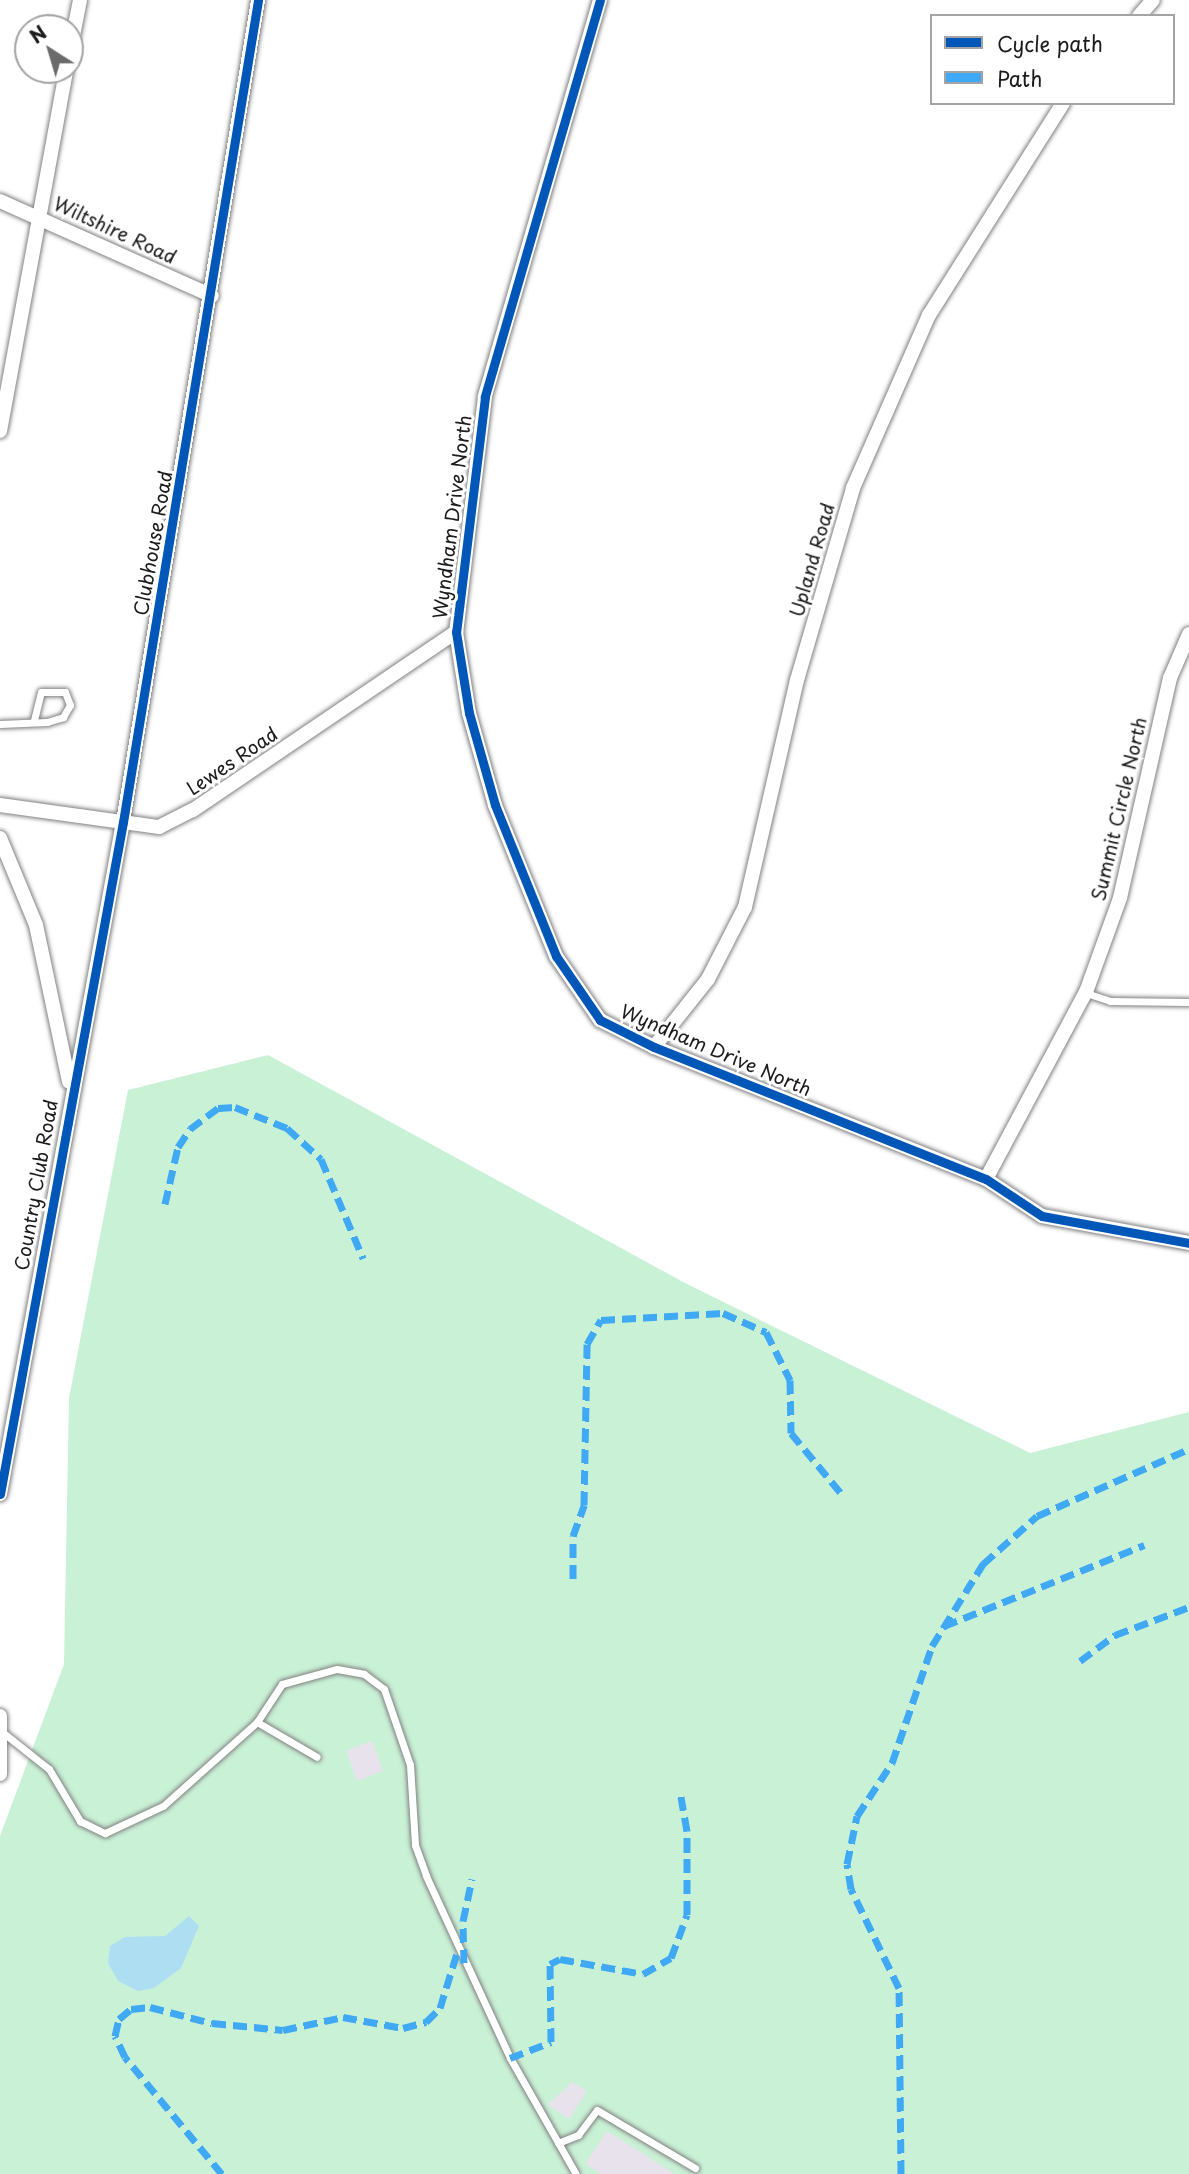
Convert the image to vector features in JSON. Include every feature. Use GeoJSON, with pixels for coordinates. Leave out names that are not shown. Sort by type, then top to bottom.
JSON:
{"type":"FeatureCollection","features":[{"type":"Feature","properties":{"kind":"street","name":"Clubhouse Road"},"geometry":{"type":"LineString","coordinates":[[71,1090],[124,822],[212,296],[258,0]]}},
{"type":"Feature","properties":{"kind":"street","name":"Wyndham Drive North"},"geometry":{"type":"LineString","coordinates":[[600,0],[485,397],[456,632],[469,713],[495,804],[556,956],[600,1020],[654,1047],[986,1179],[1042,1216],[1189,1243]]}},
{"type":"Feature","properties":{"kind":"street"},"geometry":{"type":"LineString","coordinates":[[1141,14],[1153,0]]}},
{"type":"Feature","properties":{"kind":"street"},"geometry":{"type":"LineString","coordinates":[[0,431],[37,215],[63,84]]}},
{"type":"Feature","properties":{"kind":"street","name":"Upland Road"},"geometry":{"type":"LineString","coordinates":[[654,1047],[708,979],[745,907],[797,680],[853,488],[929,315],[1062,105]]}},
{"type":"Feature","properties":{"kind":"street","name":"Wiltshire Road"},"geometry":{"type":"LineString","coordinates":[[0,201],[37,215],[212,296]]}},
{"type":"Feature","properties":{"kind":"street","name":"Lewes Road"},"geometry":{"type":"LineString","coordinates":[[0,806],[159,827],[193,810],[456,632]]}},
{"type":"Feature","properties":{"kind":"street","name":"Summit Circle North"},"geometry":{"type":"LineString","coordinates":[[986,1179],[1086,992],[1120,898],[1170,678],[1189,634]]}},
{"type":"Feature","properties":{"kind":"street","name":"Country Club Road"},"geometry":{"type":"LineString","coordinates":[[0,838],[36,925],[71,1090],[0,1494]]}},
{"type":"Feature","properties":{"kind":"street"},"geometry":{"type":"LineString","coordinates":[[0,1716],[0,1774]]}},
{"type":"Feature","properties":{"kind":"lane"},"geometry":{"type":"LineString","coordinates":[[0,724],[34,721],[62,717],[70,705],[65,692],[41,692],[34,721]]}},
{"type":"Feature","properties":{"kind":"lane"},"geometry":{"type":"LineString","coordinates":[[1086,992],[1110,1001],[1189,1002]]}},
{"type":"Feature","properties":{"kind":"lane"},"geometry":{"type":"LineString","coordinates":[[1,1731],[50,1769],[80,1821],[105,1833],[163,1806],[257,1722],[282,1684],[305,1674],[364,1674],[384,1689],[410,1765],[415,1845],[425,1876],[510,2058],[576,2174]]}},
{"type":"Feature","properties":{"kind":"lane"},"geometry":{"type":"LineString","coordinates":[[257,1722],[317,1757]]}},
{"type":"Feature","properties":{"kind":"lane"},"geometry":{"type":"LineString","coordinates":[[558,2143],[578,2135],[597,2110],[695,2168]]}},
{"type":"Feature","properties":{"kind":"green space"},"geometry":{"type":"Polygon","coordinates":[[[268,1055],[685,1283],[1030,1453],[1189,1412],[1189,2174],[0,2174],[0,1836],[64,1664],[69,1398],[128,1090],[268,1055]]]}},
{"type":"Feature","properties":{"kind":"water"},"geometry":{"type":"Polygon","coordinates":[[[189,1916],[199,1926],[181,1968],[154,1988],[138,1991],[118,1981],[108,1963],[110,1946],[125,1937],[165,1936],[189,1916]]]}},
{"type":"Feature","properties":{"kind":"building"},"geometry":{"type":"Polygon","coordinates":[[[372,1741],[383,1771],[357,1781],[346,1751],[372,1741]]]}},
{"type":"Feature","properties":{"kind":"building"},"geometry":{"type":"Polygon","coordinates":[[[572,2082],[587,2091],[569,2119],[548,2105],[572,2082]]]}},
{"type":"Feature","properties":{"kind":"building"},"geometry":{"type":"Polygon","coordinates":[[[607,2131],[675,2174],[601,2174],[585,2164],[607,2131]]]}},
{"type":"Feature","properties":{"kind":"marked path"},"geometry":{"type":"LineString","coordinates":[[165,1204],[178,1147],[190,1129],[218,1108],[235,1107],[287,1128],[321,1159],[363,1258]]}},
{"type":"Feature","properties":{"kind":"marked path"},"geometry":{"type":"LineString","coordinates":[[573,1579],[573,1536],[584,1505],[587,1344],[601,1320],[723,1313],[766,1332],[790,1380],[791,1433],[841,1493]]}},
{"type":"Feature","properties":{"kind":"marked path"},"geometry":{"type":"LineString","coordinates":[[901,2174],[899,1988],[851,1889],[847,1864],[857,1816],[892,1763],[932,1646],[983,1564],[1037,1516],[1189,1449]]}},
{"type":"Feature","properties":{"kind":"marked path"},"geometry":{"type":"LineString","coordinates":[[944,1626],[1144,1545]]}},
{"type":"Feature","properties":{"kind":"marked path"},"geometry":{"type":"LineString","coordinates":[[1080,1661],[1115,1635],[1189,1607]]}},
{"type":"Feature","properties":{"kind":"marked path"},"geometry":{"type":"LineString","coordinates":[[510,2058],[551,2042],[550,1964],[560,1959],[643,1974],[671,1958],[687,1915],[687,1831],[680,1793]]}},
{"type":"Feature","properties":{"kind":"marked path"},"geometry":{"type":"LineString","coordinates":[[464,1963],[463,1921],[472,1879]]}},
{"type":"Feature","properties":{"kind":"marked path"},"geometry":{"type":"LineString","coordinates":[[222,2174],[125,2057],[115,2036],[119,2019],[131,2009],[150,2007],[212,2023],[283,2030],[343,2017],[403,2028],[426,2022],[440,2008],[458,1950]]}},
{"type":"Feature","properties":{"kind":"cycle path"},"geometry":{"type":"LineString","coordinates":[[0,1494],[123,822],[258,0]]}},
{"type":"Feature","properties":{"kind":"cycle path"},"geometry":{"type":"LineString","coordinates":[[600,0],[485,397],[456,632],[469,713],[495,805],[556,956],[600,1020],[654,1047],[986,1179],[1042,1216],[1189,1243]]}}]}
